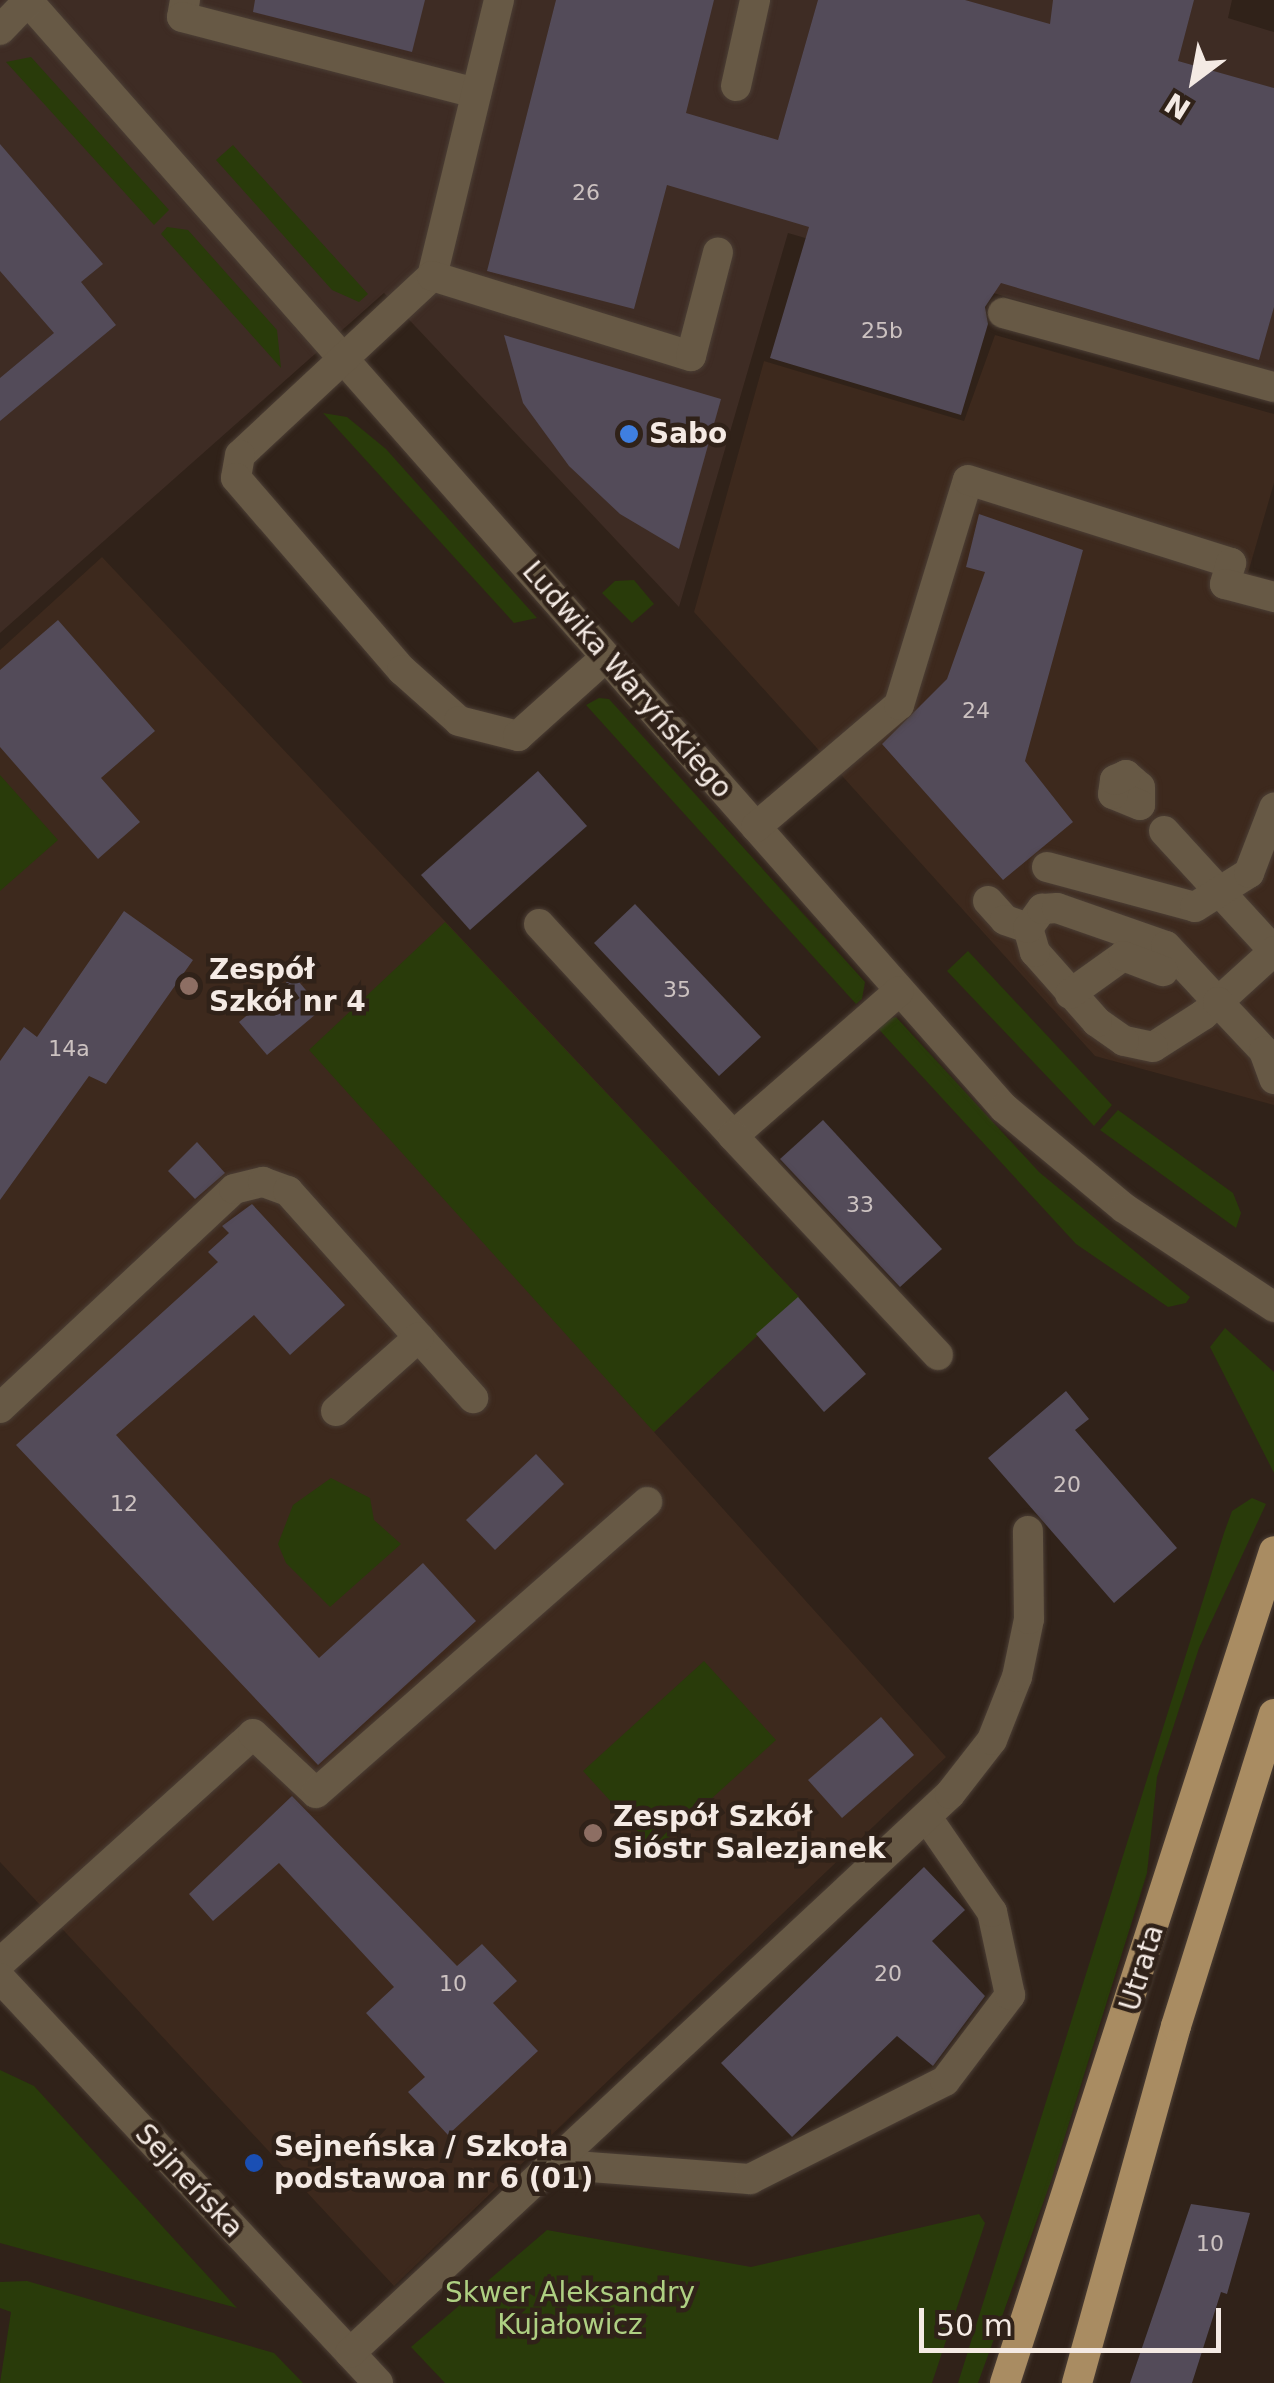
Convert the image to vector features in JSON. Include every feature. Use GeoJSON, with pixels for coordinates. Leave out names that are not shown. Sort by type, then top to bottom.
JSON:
{"type":"FeatureCollection","features":[{"type":"Feature","properties":{"kind":"main road","name":"Utrata"},"geometry":{"type":"LineString","coordinates":[[1005,2383],[1274,1551]]}},
{"type":"Feature","properties":{"kind":"main road","name":"Utrata"},"geometry":{"type":"LineString","coordinates":[[1078,2383],[1176,2026],[1274,1714]]}},
{"type":"Feature","properties":{"kind":"street"},"geometry":{"type":"LineString","coordinates":[[0,30],[27,0]]}},
{"type":"Feature","properties":{"kind":"street","name":"Ludwika Waryńskiego"},"geometry":{"type":"LineString","coordinates":[[27,0],[898,991],[1019,1120],[1124,1208],[1274,1307]]}},
{"type":"Feature","properties":{"kind":"street"},"geometry":{"type":"LineString","coordinates":[[185,0],[182,17],[476,93]]}},
{"type":"Feature","properties":{"kind":"street"},"geometry":{"type":"LineString","coordinates":[[499,0],[432,276],[341,356],[240,455],[236,478],[402,670],[459,721],[518,736],[606,657]]}},
{"type":"Feature","properties":{"kind":"street"},"geometry":{"type":"LineString","coordinates":[[736,86],[754,0]]}},
{"type":"Feature","properties":{"kind":"street"},"geometry":{"type":"LineString","coordinates":[[432,276],[691,356],[718,252]]}},
{"type":"Feature","properties":{"kind":"street"},"geometry":{"type":"LineString","coordinates":[[1003,312],[1274,388]]}},
{"type":"Feature","properties":{"kind":"street"},"geometry":{"type":"LineString","coordinates":[[756,827],[899,705],[968,480],[1231,563],[1225,584],[1274,597]]}},
{"type":"Feature","properties":{"kind":"street"},"geometry":{"type":"LineString","coordinates":[[1028,928],[1035,952],[1097,1022],[1141,1045],[1161,1045],[1211,1008],[1274,951],[1164,831],[1162,810],[1140,805]]}},
{"type":"Feature","properties":{"kind":"street"},"geometry":{"type":"LineString","coordinates":[[1047,867],[1195,907],[1221,896],[1249,873],[1274,808]]}},
{"type":"Feature","properties":{"kind":"street"},"geometry":{"type":"LineString","coordinates":[[988,901],[1005,920],[1028,928]]}},
{"type":"Feature","properties":{"kind":"street"},"geometry":{"type":"LineString","coordinates":[[1028,928],[1042,910],[1098,920],[1156,954],[1211,1008],[1249,1065],[1271,1076]]}},
{"type":"Feature","properties":{"kind":"street"},"geometry":{"type":"LineString","coordinates":[[1098,920],[1108,943],[1104,965]]}},
{"type":"Feature","properties":{"kind":"street"},"geometry":{"type":"LineString","coordinates":[[539,924],[938,1354]]}},
{"type":"Feature","properties":{"kind":"street"},"geometry":{"type":"LineString","coordinates":[[1070,994],[1104,965],[1136,955],[1156,954]]}},
{"type":"Feature","properties":{"kind":"street"},"geometry":{"type":"LineString","coordinates":[[733,1136],[898,991]]}},
{"type":"Feature","properties":{"kind":"street"},"geometry":{"type":"LineString","coordinates":[[0,1408],[234,1189],[264,1182],[288,1191],[474,1398]]}},
{"type":"Feature","properties":{"kind":"street"},"geometry":{"type":"LineString","coordinates":[[336,1411],[419,1337]]}},
{"type":"Feature","properties":{"kind":"street"},"geometry":{"type":"LineString","coordinates":[[0,1963],[253,1734],[316,1793],[647,1502]]}},
{"type":"Feature","properties":{"kind":"street"},"geometry":{"type":"LineString","coordinates":[[350,2353],[926,1816],[992,1740],[1017,1677],[1029,1619],[1028,1531]]}},
{"type":"Feature","properties":{"kind":"street"},"geometry":{"type":"LineString","coordinates":[[550,2164],[750,2180],[944,2082],[1010,1995],[992,1912],[926,1816]]}},
{"type":"Feature","properties":{"kind":"street","name":"Sejneńska"},"geometry":{"type":"LineString","coordinates":[[0,1978],[378,2383]]}},
{"type":"Feature","properties":{"kind":"shaded area"},"geometry":{"type":"Polygon","coordinates":[[[0,0],[1232,0],[1228,18],[1274,32],[1274,375],[788,233],[679,607],[384,293],[0,633],[0,0]]]}},
{"type":"Feature","properties":{"kind":"shaded area"},"geometry":{"type":"Polygon","coordinates":[[[995,335],[1274,414],[1274,483],[1248,573],[1274,581],[1274,1105],[1095,1056],[694,612],[764,361],[964,421],[995,335]]]}},
{"type":"Feature","properties":{"kind":"shaded area"},"geometry":{"type":"Polygon","coordinates":[[[102,557],[799,1297],[654,1432],[946,1757],[394,2286],[0,1862],[0,650],[102,557]]]}},
{"type":"Feature","properties":{"kind":"green space"},"geometry":{"type":"Polygon","coordinates":[[[31,57],[169,210],[154,225],[6,62],[31,57]]]}},
{"type":"Feature","properties":{"kind":"green space"},"geometry":{"type":"Polygon","coordinates":[[[233,145],[368,294],[359,302],[332,290],[216,160],[233,145]]]}},
{"type":"Feature","properties":{"kind":"green space"},"geometry":{"type":"Polygon","coordinates":[[[167,227],[188,230],[277,330],[281,368],[161,234],[167,227]]]}},
{"type":"Feature","properties":{"kind":"green space"},"geometry":{"type":"Polygon","coordinates":[[[323,413],[347,417],[386,449],[537,618],[514,623],[323,413]]]}},
{"type":"Feature","properties":{"kind":"green space"},"geometry":{"type":"Polygon","coordinates":[[[634,580],[654,604],[632,623],[602,593],[615,581],[634,580]]]}},
{"type":"Feature","properties":{"kind":"green space"},"geometry":{"type":"Polygon","coordinates":[[[599,698],[609,699],[865,982],[862,999],[856,1004],[586,705],[599,698]]]}},
{"type":"Feature","properties":{"kind":"green space"},"geometry":{"type":"Polygon","coordinates":[[[0,775],[58,840],[0,891],[0,775]]]}},
{"type":"Feature","properties":{"kind":"green space"},"geometry":{"type":"Polygon","coordinates":[[[445,922],[799,1297],[654,1432],[309,1050],[445,922]]]}},
{"type":"Feature","properties":{"kind":"green space"},"geometry":{"type":"Polygon","coordinates":[[[968,951],[1112,1105],[1094,1126],[947,971],[968,951]]]}},
{"type":"Feature","properties":{"kind":"green space"},"geometry":{"type":"Polygon","coordinates":[[[896,1017],[1039,1172],[1190,1297],[1186,1303],[1168,1307],[1076,1244],[873,1023],[896,1017]]]}},
{"type":"Feature","properties":{"kind":"green space"},"geometry":{"type":"Polygon","coordinates":[[[1118,1110],[1233,1193],[1241,1213],[1236,1228],[1100,1130],[1118,1110]]]}},
{"type":"Feature","properties":{"kind":"green space"},"geometry":{"type":"Polygon","coordinates":[[[1225,1328],[1274,1372],[1274,1473],[1210,1347],[1225,1328]]]}},
{"type":"Feature","properties":{"kind":"green space"},"geometry":{"type":"Polygon","coordinates":[[[331,1478],[370,1498],[374,1520],[401,1544],[330,1607],[286,1563],[278,1544],[293,1505],[331,1478]]]}},
{"type":"Feature","properties":{"kind":"green space"},"geometry":{"type":"Polygon","coordinates":[[[1252,1498],[1266,1504],[1199,1648],[1157,1777],[1147,1873],[1051,2181],[978,2383],[958,2383],[1224,1533],[1232,1511],[1252,1498]]]}},
{"type":"Feature","properties":{"kind":"green space"},"geometry":{"type":"Polygon","coordinates":[[[704,1661],[776,1740],[655,1850],[583,1771],[704,1661]]]}},
{"type":"Feature","properties":{"kind":"green space"},"geometry":{"type":"Polygon","coordinates":[[[0,2070],[34,2086],[237,2308],[0,2243],[0,2070]]]}},
{"type":"Feature","properties":{"kind":"green space","name":"Skwer Aleksandry Kujałowicz"},"geometry":{"type":"Polygon","coordinates":[[[979,2214],[985,2223],[932,2383],[445,2383],[411,2347],[547,2230],[751,2267],[979,2214]]]}},
{"type":"Feature","properties":{"kind":"green space"},"geometry":{"type":"Polygon","coordinates":[[[27,2281],[274,2353],[303,2383],[0,2383],[11,2312],[0,2308],[0,2282],[27,2281]]]}},
{"type":"Feature","properties":{"kind":"building"},"geometry":{"type":"Polygon","coordinates":[[[255,0],[425,0],[412,52],[253,12],[255,0]]]}},
{"type":"Feature","properties":{"kind":"building"},"geometry":{"type":"Polygon","coordinates":[[[556,0],[714,0],[686,113],[778,140],[818,0],[965,0],[1050,24],[1053,0],[1194,0],[1178,61],[1274,88],[1274,307],[1259,360],[1001,283],[985,307],[988,324],[961,415],[770,358],[809,227],[667,185],[634,309],[487,271],[556,0]]]}},
{"type":"Feature","properties":{"kind":"building"},"geometry":{"type":"Polygon","coordinates":[[[0,144],[103,264],[81,282],[116,325],[0,421],[0,378],[54,333],[0,271],[0,144]]]}},
{"type":"Feature","properties":{"kind":"building","name":"Sabo"},"geometry":{"type":"Polygon","coordinates":[[[504,335],[721,399],[679,549],[620,514],[569,466],[523,403],[504,335]]]}},
{"type":"Feature","properties":{"kind":"building"},"geometry":{"type":"Polygon","coordinates":[[[979,514],[1083,550],[1025,761],[1073,822],[1003,880],[882,744],[947,679],[985,572],[966,567],[979,514]]]}},
{"type":"Feature","properties":{"kind":"building"},"geometry":{"type":"Polygon","coordinates":[[[58,620],[155,731],[101,778],[140,822],[98,859],[0,747],[0,670],[58,620]]]}},
{"type":"Feature","properties":{"kind":"building"},"geometry":{"type":"Polygon","coordinates":[[[538,771],[587,826],[470,930],[421,875],[538,771]]]}},
{"type":"Feature","properties":{"kind":"building"},"geometry":{"type":"Polygon","coordinates":[[[635,904],[761,1037],[719,1076],[594,943],[635,904]]]}},
{"type":"Feature","properties":{"kind":"building"},"geometry":{"type":"Polygon","coordinates":[[[124,911],[193,960],[106,1084],[89,1076],[0,1200],[0,1061],[24,1027],[37,1037],[124,911]]]}},
{"type":"Feature","properties":{"kind":"building"},"geometry":{"type":"Polygon","coordinates":[[[294,976],[322,1009],[267,1055],[239,1022],[294,976]]]}},
{"type":"Feature","properties":{"kind":"building"},"geometry":{"type":"Polygon","coordinates":[[[823,1120],[942,1249],[900,1287],[780,1159],[823,1120]]]}},
{"type":"Feature","properties":{"kind":"building"},"geometry":{"type":"Polygon","coordinates":[[[197,1142],[225,1173],[195,1199],[168,1171],[197,1142]]]}},
{"type":"Feature","properties":{"kind":"building"},"geometry":{"type":"Polygon","coordinates":[[[252,1204],[345,1305],[290,1355],[254,1315],[116,1435],[319,1658],[423,1563],[476,1621],[318,1765],[16,1445],[218,1262],[208,1252],[229,1233],[222,1226],[252,1204]]]}},
{"type":"Feature","properties":{"kind":"building"},"geometry":{"type":"Polygon","coordinates":[[[798,1297],[866,1374],[824,1412],[756,1334],[798,1297]]]}},
{"type":"Feature","properties":{"kind":"building"},"geometry":{"type":"Polygon","coordinates":[[[1066,1391],[1089,1419],[1075,1430],[1177,1548],[1114,1603],[988,1458],[1066,1391]]]}},
{"type":"Feature","properties":{"kind":"building"},"geometry":{"type":"Polygon","coordinates":[[[536,1454],[564,1484],[495,1550],[466,1520],[536,1454]]]}},
{"type":"Feature","properties":{"kind":"building"},"geometry":{"type":"Polygon","coordinates":[[[881,1717],[914,1755],[842,1818],[808,1780],[881,1717]]]}},
{"type":"Feature","properties":{"kind":"building"},"geometry":{"type":"Polygon","coordinates":[[[292,1796],[457,1966],[482,1944],[517,1981],[493,2003],[538,2051],[448,2135],[408,2092],[425,2077],[366,2013],[394,1987],[279,1863],[213,1921],[189,1894],[292,1796]]]}},
{"type":"Feature","properties":{"kind":"building"},"geometry":{"type":"Polygon","coordinates":[[[924,1867],[965,1910],[932,1941],[985,1996],[933,2066],[897,2036],[792,2137],[721,2063],[924,1867]]]}},
{"type":"Feature","properties":{"kind":"building"},"geometry":{"type":"Polygon","coordinates":[[[1191,2204],[1250,2213],[1227,2294],[1221,2292],[1192,2383],[1130,2383],[1191,2204]]]}},
{"type":"Feature","properties":{"kind":"place","name":"Sabo"},"geometry":{"type":"Point","coordinates":[629,434]}},
{"type":"Feature","properties":{"kind":"place","name":"Zespół Szkół nr 4"},"geometry":{"type":"Point","coordinates":[189,986]}},
{"type":"Feature","properties":{"kind":"place","name":"Zespół Szkół Sióstr Salezjanek"},"geometry":{"type":"Point","coordinates":[593,1833]}},
{"type":"Feature","properties":{"kind":"place","name":"Sejneńska / Szkoła podstawoa nr 6 (01)"},"geometry":{"type":"Point","coordinates":[254,2163]}}]}
